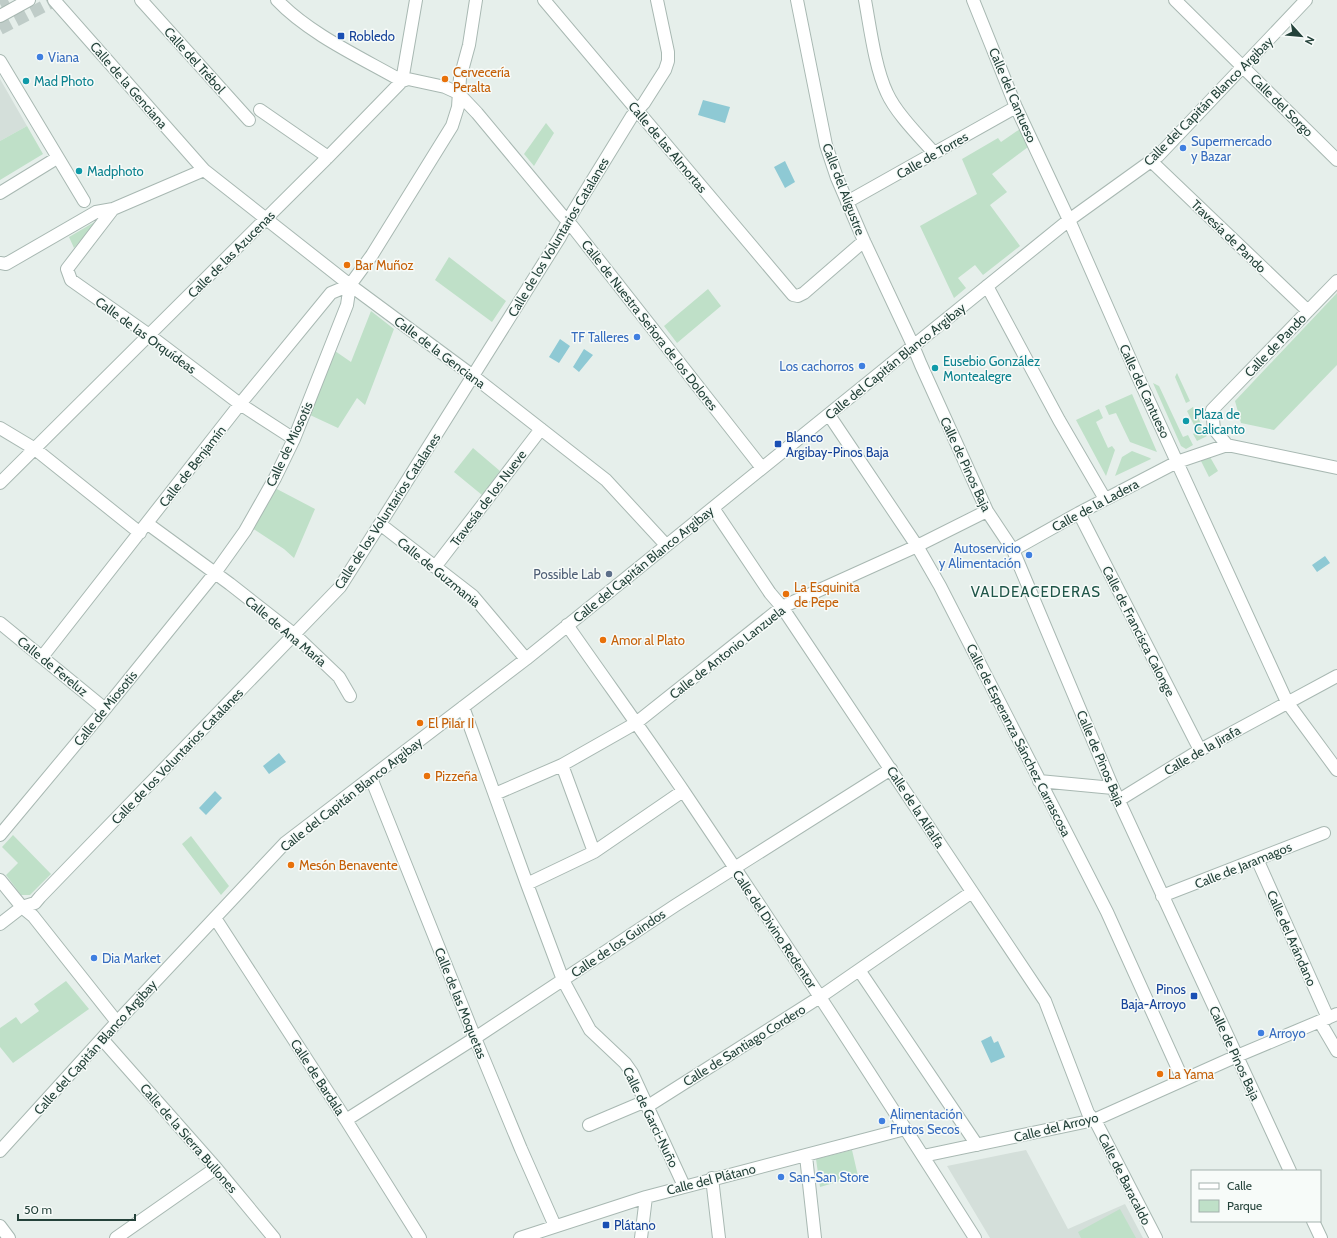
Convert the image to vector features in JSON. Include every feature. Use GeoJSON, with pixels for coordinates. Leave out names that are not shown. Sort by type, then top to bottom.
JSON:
{"type":"FeatureCollection","features":[{"type":"Feature","properties":{"kind":"street"},"geometry":{"type":"LineString","coordinates":[[0,16],[29,0]]}},
{"type":"Feature","properties":{"kind":"street","name":"Calle de la Genciana"},"geometry":{"type":"LineString","coordinates":[[54,0],[204,170],[606,480],[666,545]]}},
{"type":"Feature","properties":{"kind":"street","name":"Calle del Trébol"},"geometry":{"type":"LineString","coordinates":[[141,0],[249,120]]}},
{"type":"Feature","properties":{"kind":"street"},"geometry":{"type":"LineString","coordinates":[[277,0],[288,11],[315,30],[402,81],[408,79],[445,87],[458,93]]}},
{"type":"Feature","properties":{"kind":"street"},"geometry":{"type":"LineString","coordinates":[[402,81],[416,0]]}},
{"type":"Feature","properties":{"kind":"street"},"geometry":{"type":"LineString","coordinates":[[350,284],[372,255],[452,126],[458,107],[460,78],[469,45],[476,0]]}},
{"type":"Feature","properties":{"kind":"street","name":"Calle de las Almortas"},"geometry":{"type":"LineString","coordinates":[[544,0],[793,295],[798,296],[804,293],[864,241]]}},
{"type":"Feature","properties":{"kind":"street","name":"Calle de los Voluntarios Catalanes"},"geometry":{"type":"LineString","coordinates":[[0,924],[22,907],[30,905],[40,898],[295,635],[343,583],[560,237],[568,221],[637,110],[644,103],[665,70],[668,62],[668,52],[657,0]]}},
{"type":"Feature","properties":{"kind":"street","name":"Calle del Aligustre"},"geometry":{"type":"LineString","coordinates":[[797,0],[826,145],[837,178],[864,241],[913,346]]}},
{"type":"Feature","properties":{"kind":"street"},"geometry":{"type":"LineString","coordinates":[[865,0],[878,66],[887,93],[906,120],[934,153]]}},
{"type":"Feature","properties":{"kind":"street","name":"Calle del Cantueso"},"geometry":{"type":"LineString","coordinates":[[974,0],[1016,107],[1069,220],[1138,377],[1287,702],[1337,770]]}},
{"type":"Feature","properties":{"kind":"street","name":"Calle del Sorgo"},"geometry":{"type":"LineString","coordinates":[[1175,0],[1337,160]]}},
{"type":"Feature","properties":{"kind":"street","name":"Calle del Capitán Blanco Argibay"},"geometry":{"type":"LineString","coordinates":[[0,1150],[102,1038],[285,843],[526,659],[1069,220],[1158,156],[1306,0]]}},
{"type":"Feature","properties":{"kind":"street"},"geometry":{"type":"LineString","coordinates":[[0,61],[84,201]]}},
{"type":"Feature","properties":{"kind":"street","name":"Calle de las Azucenas"},"geometry":{"type":"LineString","coordinates":[[0,483],[328,157],[402,81]]}},
{"type":"Feature","properties":{"kind":"street","name":"Calle de Nuestra Señora de los Dolores"},"geometry":{"type":"LineString","coordinates":[[458,93],[475,110],[568,221],[762,468]]}},
{"type":"Feature","properties":{"kind":"street","name":"Calle de Torres"},"geometry":{"type":"LineString","coordinates":[[847,202],[1016,107]]}},
{"type":"Feature","properties":{"kind":"street"},"geometry":{"type":"LineString","coordinates":[[260,110],[328,157]]}},
{"type":"Feature","properties":{"kind":"street"},"geometry":{"type":"LineString","coordinates":[[0,193],[58,158]]}},
{"type":"Feature","properties":{"kind":"street","name":"Travesía de Pando"},"geometry":{"type":"LineString","coordinates":[[1151,161],[1308,311]]}},
{"type":"Feature","properties":{"kind":"street"},"geometry":{"type":"LineString","coordinates":[[0,263],[6,264],[96,212],[113,209],[204,170]]}},
{"type":"Feature","properties":{"kind":"street","name":"Calle de las Orquídeas"},"geometry":{"type":"LineString","coordinates":[[113,209],[67,270],[71,280],[149,335],[240,404],[294,439]]}},
{"type":"Feature","properties":{"kind":"street","name":"Calle de Pando"},"geometry":{"type":"LineString","coordinates":[[1227,444],[1214,429],[1212,410],[1337,281]]}},
{"type":"Feature","properties":{"kind":"street","name":"Calle de Benjamín"},"geometry":{"type":"LineString","coordinates":[[42,657],[240,404],[331,293],[350,284]]}},
{"type":"Feature","properties":{"kind":"street","name":"Calle de Miosotis"},"geometry":{"type":"LineString","coordinates":[[0,834],[105,709],[215,573],[245,531],[275,478],[294,439],[348,305],[350,284]]}},
{"type":"Feature","properties":{"kind":"street"},"geometry":{"type":"LineString","coordinates":[[987,286],[1059,420],[1105,499]]}},
{"type":"Feature","properties":{"kind":"street","name":"Calle de Pinos Baja"},"geometry":{"type":"LineString","coordinates":[[913,346],[987,511],[1013,550],[1113,788],[1290,1170]]}},
{"type":"Feature","properties":{"kind":"street","name":"Calle de Esperanza Sánchez Carrascosa"},"geometry":{"type":"LineString","coordinates":[[829,415],[917,546],[940,586],[1039,781],[1108,912],[1183,1080]]}},
{"type":"Feature","properties":{"kind":"street"},"geometry":{"type":"LineString","coordinates":[[0,428],[35,449],[144,528]]}},
{"type":"Feature","properties":{"kind":"street","name":"Travesía de los Nueve"},"geometry":{"type":"LineString","coordinates":[[435,568],[541,429]]}},
{"type":"Feature","properties":{"kind":"street"},"geometry":{"type":"LineString","coordinates":[[1227,444],[1337,468]]}},
{"type":"Feature","properties":{"kind":"street","name":"Calle de la Ladera"},"geometry":{"type":"LineString","coordinates":[[1013,550],[1105,499],[1177,462],[1227,444]]}},
{"type":"Feature","properties":{"kind":"street","name":"Calle de la Alfalfa"},"geometry":{"type":"LineString","coordinates":[[712,508],[770,593],[782,607],[1044,1001],[1088,1113],[1094,1120]]}},
{"type":"Feature","properties":{"kind":"street","name":"Calle de Antonio Lanzuela"},"geometry":{"type":"LineString","coordinates":[[495,794],[562,766],[636,723],[782,607],[917,546],[987,511]]}},
{"type":"Feature","properties":{"kind":"street","name":"Calle de Francisca Calonge"},"geometry":{"type":"LineString","coordinates":[[1079,513],[1200,750]]}},
{"type":"Feature","properties":{"kind":"street","name":"Calle de Guzmania"},"geometry":{"type":"LineString","coordinates":[[380,524],[473,596],[526,659]]}},
{"type":"Feature","properties":{"kind":"street","name":"Calle de Ana María"},"geometry":{"type":"LineString","coordinates":[[144,528],[215,573],[295,635],[339,677],[350,696]]}},
{"type":"Feature","properties":{"kind":"street","name":"Calle de Fereluz"},"geometry":{"type":"LineString","coordinates":[[0,623],[105,709]]}},
{"type":"Feature","properties":{"kind":"street","name":"Calle del Divino Redentor"},"geometry":{"type":"LineString","coordinates":[[567,625],[735,868],[975,1238]]}},
{"type":"Feature","properties":{"kind":"street","name":"Calle de la Jirafa"},"geometry":{"type":"LineString","coordinates":[[1119,800],[1200,750],[1337,676]]}},
{"type":"Feature","properties":{"kind":"street","name":"Calle de Garci-Nuño"},"geometry":{"type":"LineString","coordinates":[[463,707],[563,980],[590,1030],[625,1063],[632,1073],[684,1186]]}},
{"type":"Feature","properties":{"kind":"street"},"geometry":{"type":"LineString","coordinates":[[562,766],[594,852]]}},
{"type":"Feature","properties":{"kind":"street","name":"Calle de los Guindos"},"geometry":{"type":"LineString","coordinates":[[346,1120],[476,1038],[647,923],[891,769]]}},
{"type":"Feature","properties":{"kind":"street","name":"Calle de las Moquetas"},"geometry":{"type":"LineString","coordinates":[[371,778],[521,1149],[555,1226]]}},
{"type":"Feature","properties":{"kind":"street"},"geometry":{"type":"LineString","coordinates":[[1039,781],[1113,788]]}},
{"type":"Feature","properties":{"kind":"street"},"geometry":{"type":"LineString","coordinates":[[527,884],[594,852],[683,791]]}},
{"type":"Feature","properties":{"kind":"street","name":"Calle de Jaramagos"},"geometry":{"type":"LineString","coordinates":[[1162,896],[1324,833]]}},
{"type":"Feature","properties":{"kind":"street","name":"Calle del Arándano"},"geometry":{"type":"LineString","coordinates":[[1257,858],[1328,1018],[1337,1051]]}},
{"type":"Feature","properties":{"kind":"street"},"geometry":{"type":"LineString","coordinates":[[0,880],[22,907],[33,916],[117,1022]]}},
{"type":"Feature","properties":{"kind":"street","name":"Calle de Santiago Cordero"},"geometry":{"type":"LineString","coordinates":[[588,1125],[641,1103],[648,1106],[820,997],[972,892]]}},
{"type":"Feature","properties":{"kind":"street","name":"Calle de Bardala"},"geometry":{"type":"LineString","coordinates":[[214,918],[346,1120],[420,1238]]}},
{"type":"Feature","properties":{"kind":"street"},"geometry":{"type":"LineString","coordinates":[[860,970],[978,1145]]}},
{"type":"Feature","properties":{"kind":"street","name":"Calle del Arroyo"},"geometry":{"type":"LineString","coordinates":[[923,1156],[1094,1120],[1237,1056],[1328,1018]]}},
{"type":"Feature","properties":{"kind":"street","name":"Calle de la Sierra Bullones"},"geometry":{"type":"LineString","coordinates":[[102,1038],[216,1168],[274,1238]]}},
{"type":"Feature","properties":{"kind":"street","name":"Calle de Baracaldo"},"geometry":{"type":"LineString","coordinates":[[1094,1120],[1156,1238]]}},
{"type":"Feature","properties":{"kind":"street","name":"Calle del Plátano"},"geometry":{"type":"LineString","coordinates":[[520,1238],[646,1196],[712,1178],[806,1156],[905,1129]]}},
{"type":"Feature","properties":{"kind":"street"},"geometry":{"type":"LineString","coordinates":[[806,1156],[815,1238]]}},
{"type":"Feature","properties":{"kind":"street"},"geometry":{"type":"LineString","coordinates":[[116,1238],[216,1168]]}},
{"type":"Feature","properties":{"kind":"street"},"geometry":{"type":"LineString","coordinates":[[712,1178],[718,1238]]}},
{"type":"Feature","properties":{"kind":"street"},"geometry":{"type":"LineString","coordinates":[[641,1238],[646,1196]]}},
{"type":"Feature","properties":{"kind":"street"},"geometry":{"type":"LineString","coordinates":[[1313,1222],[1321,1238]]}},
{"type":"Feature","properties":{"kind":"street"},"geometry":{"type":"LineString","coordinates":[[0,1226],[9,1238]]}},
{"type":"Feature","properties":{"kind":"shaded area"},"geometry":{"type":"Polygon","coordinates":[[[0,79],[27,126],[0,141],[0,79]]]}},
{"type":"Feature","properties":{"kind":"shaded area"},"geometry":{"type":"Polygon","coordinates":[[[1026,1150],[1068,1229],[1125,1204],[1143,1238],[990,1238],[947,1166],[1026,1150]]]}},
{"type":"Feature","properties":{"kind":"green space"},"geometry":{"type":"Polygon","coordinates":[[[546,123],[554,133],[534,166],[524,154],[546,123]]]}},
{"type":"Feature","properties":{"kind":"green space"},"geometry":{"type":"Polygon","coordinates":[[[27,126],[43,154],[0,180],[0,141],[27,126]]]}},
{"type":"Feature","properties":{"kind":"green space"},"geometry":{"type":"Polygon","coordinates":[[[1020,129],[1028,147],[992,174],[1007,192],[990,205],[1020,246],[983,275],[975,265],[958,278],[966,288],[954,298],[920,226],[977,194],[962,159],[998,138],[1001,142],[1020,129]]]}},
{"type":"Feature","properties":{"kind":"green space"},"geometry":{"type":"Polygon","coordinates":[[[98,220],[74,248],[69,237],[98,220]]]}},
{"type":"Feature","properties":{"kind":"green space"},"geometry":{"type":"Polygon","coordinates":[[[449,257],[506,301],[492,322],[435,280],[449,257]]]}},
{"type":"Feature","properties":{"kind":"green space"},"geometry":{"type":"Polygon","coordinates":[[[708,289],[721,306],[677,343],[664,326],[708,289]]]}},
{"type":"Feature","properties":{"kind":"green space"},"geometry":{"type":"Polygon","coordinates":[[[1337,293],[1337,365],[1274,430],[1241,423],[1235,401],[1337,293]]]}},
{"type":"Feature","properties":{"kind":"green space"},"geometry":{"type":"Polygon","coordinates":[[[371,311],[394,329],[365,405],[357,398],[338,428],[310,415],[335,351],[351,362],[371,311]]]}},
{"type":"Feature","properties":{"kind":"green space"},"geometry":{"type":"Polygon","coordinates":[[[1177,373],[1190,401],[1186,403],[1175,377],[1177,373]]]}},
{"type":"Feature","properties":{"kind":"green space"},"geometry":{"type":"Polygon","coordinates":[[[1153,383],[1159,386],[1183,437],[1188,435],[1193,445],[1186,449],[1181,446],[1153,383]]]}},
{"type":"Feature","properties":{"kind":"green space"},"geometry":{"type":"Polygon","coordinates":[[[1132,394],[1157,452],[1130,442],[1116,413],[1109,415],[1105,406],[1132,394]]]}},
{"type":"Feature","properties":{"kind":"green space"},"geometry":{"type":"Polygon","coordinates":[[[1193,407],[1207,436],[1197,441],[1193,434],[1197,431],[1187,411],[1193,407]]]}},
{"type":"Feature","properties":{"kind":"green space"},"geometry":{"type":"Polygon","coordinates":[[[1099,409],[1103,418],[1096,422],[1108,448],[1112,446],[1115,450],[1106,476],[1076,420],[1099,409]]]}},
{"type":"Feature","properties":{"kind":"green space"},"geometry":{"type":"Polygon","coordinates":[[[473,448],[500,471],[482,495],[454,472],[473,448]]]}},
{"type":"Feature","properties":{"kind":"green space"},"geometry":{"type":"Polygon","coordinates":[[[1132,451],[1151,459],[1115,476],[1122,457],[1132,451]]]}},
{"type":"Feature","properties":{"kind":"green space"},"geometry":{"type":"Polygon","coordinates":[[[1210,457],[1218,471],[1209,477],[1201,461],[1210,457]]]}},
{"type":"Feature","properties":{"kind":"green space"},"geometry":{"type":"Polygon","coordinates":[[[275,488],[315,509],[294,558],[284,549],[252,528],[275,488]]]}},
{"type":"Feature","properties":{"kind":"green space"},"geometry":{"type":"Polygon","coordinates":[[[13,835],[51,874],[30,895],[21,895],[6,875],[18,863],[2,847],[13,835]]]}},
{"type":"Feature","properties":{"kind":"green space"},"geometry":{"type":"Polygon","coordinates":[[[191,836],[229,886],[221,895],[182,844],[191,836]]]}},
{"type":"Feature","properties":{"kind":"green space"},"geometry":{"type":"Polygon","coordinates":[[[66,981],[89,1009],[13,1063],[0,1047],[0,1028],[16,1017],[21,1024],[39,1011],[34,1004],[66,981]]]}},
{"type":"Feature","properties":{"kind":"green space"},"geometry":{"type":"Polygon","coordinates":[[[852,1150],[858,1176],[820,1187],[816,1159],[852,1150]]]}},
{"type":"Feature","properties":{"kind":"green space"},"geometry":{"type":"Polygon","coordinates":[[[1120,1209],[1136,1238],[1081,1238],[1078,1232],[1120,1209]]]}},
{"type":"Feature","properties":{"kind":"water"},"geometry":{"type":"Polygon","coordinates":[[[703,100],[730,107],[725,123],[698,115],[703,100]]]}},
{"type":"Feature","properties":{"kind":"water"},"geometry":{"type":"Polygon","coordinates":[[[785,161],[795,182],[785,188],[774,167],[785,161]]]}},
{"type":"Feature","properties":{"kind":"water"},"geometry":{"type":"Polygon","coordinates":[[[560,339],[570,346],[559,363],[549,357],[560,339]]]}},
{"type":"Feature","properties":{"kind":"water"},"geometry":{"type":"Polygon","coordinates":[[[584,349],[593,355],[579,372],[573,367],[584,349]]]}},
{"type":"Feature","properties":{"kind":"water"},"geometry":{"type":"Polygon","coordinates":[[[1325,556],[1330,563],[1317,572],[1312,565],[1325,556]]]}},
{"type":"Feature","properties":{"kind":"water"},"geometry":{"type":"Polygon","coordinates":[[[279,753],[286,762],[269,774],[263,766],[279,753]]]}},
{"type":"Feature","properties":{"kind":"water"},"geometry":{"type":"Polygon","coordinates":[[[215,791],[222,798],[206,815],[199,808],[215,791]]]}},
{"type":"Feature","properties":{"kind":"water"},"geometry":{"type":"Polygon","coordinates":[[[991,1036],[994,1043],[998,1041],[1005,1057],[991,1063],[981,1041],[991,1036]]]}},
{"type":"Feature","properties":{"kind":"tunnel"},"geometry":{"type":"LineString","coordinates":[[0,4],[8,0]]}},
{"type":"Feature","properties":{"kind":"tunnel"},"geometry":{"type":"LineString","coordinates":[[0,29],[56,0]]}},
{"type":"Feature","properties":{"kind":"place","name":"Robledo"},"geometry":{"type":"Point","coordinates":[341,36]}},
{"type":"Feature","properties":{"kind":"place","name":"Viana"},"geometry":{"type":"Point","coordinates":[40,57]}},
{"type":"Feature","properties":{"kind":"place","name":"Cervecería Peralta"},"geometry":{"type":"Point","coordinates":[445,79]}},
{"type":"Feature","properties":{"kind":"place","name":"Mad Photo"},"geometry":{"type":"Point","coordinates":[26,81]}},
{"type":"Feature","properties":{"kind":"place","name":"Supermercado y Bazar"},"geometry":{"type":"Point","coordinates":[1183,148]}},
{"type":"Feature","properties":{"kind":"place","name":"Madphoto"},"geometry":{"type":"Point","coordinates":[79,171]}},
{"type":"Feature","properties":{"kind":"place","name":"Bar Muñoz"},"geometry":{"type":"Point","coordinates":[347,265]}},
{"type":"Feature","properties":{"kind":"place","name":"TF Talleres"},"geometry":{"type":"Point","coordinates":[637,337]}},
{"type":"Feature","properties":{"kind":"place","name":"Los cachorros"},"geometry":{"type":"Point","coordinates":[862,366]}},
{"type":"Feature","properties":{"kind":"place","name":"Eusebio González Montealegre"},"geometry":{"type":"Point","coordinates":[935,368]}},
{"type":"Feature","properties":{"kind":"place","name":"Plaza de Calicanto"},"geometry":{"type":"Point","coordinates":[1186,421]}},
{"type":"Feature","properties":{"kind":"place","name":"Blanco Argibay-Pinos Baja"},"geometry":{"type":"Point","coordinates":[778,444]}},
{"type":"Feature","properties":{"kind":"place","name":"Autoservicio y Alimentación"},"geometry":{"type":"Point","coordinates":[1029,555]}},
{"type":"Feature","properties":{"kind":"place","name":"Possible Lab"},"geometry":{"type":"Point","coordinates":[609,574]}},
{"type":"Feature","properties":{"kind":"place","name":"La Esquinita de Pepe"},"geometry":{"type":"Point","coordinates":[786,594]}},
{"type":"Feature","properties":{"kind":"place","name":"Amor al Plato"},"geometry":{"type":"Point","coordinates":[603,640]}},
{"type":"Feature","properties":{"kind":"place","name":"El PiIar II"},"geometry":{"type":"Point","coordinates":[420,723]}},
{"type":"Feature","properties":{"kind":"place","name":"Pizzeña"},"geometry":{"type":"Point","coordinates":[427,776]}},
{"type":"Feature","properties":{"kind":"place","name":"Mesón Benavente"},"geometry":{"type":"Point","coordinates":[291,865]}},
{"type":"Feature","properties":{"kind":"place","name":"Dia Market"},"geometry":{"type":"Point","coordinates":[94,958]}},
{"type":"Feature","properties":{"kind":"place","name":"Pinos Baja-Arroyo"},"geometry":{"type":"Point","coordinates":[1194,996]}},
{"type":"Feature","properties":{"kind":"place","name":"Arroyo"},"geometry":{"type":"Point","coordinates":[1261,1033]}},
{"type":"Feature","properties":{"kind":"place","name":"La Yama"},"geometry":{"type":"Point","coordinates":[1160,1074]}},
{"type":"Feature","properties":{"kind":"place","name":"Alimentación Frutos Secos"},"geometry":{"type":"Point","coordinates":[882,1121]}},
{"type":"Feature","properties":{"kind":"place","name":"San-San Store"},"geometry":{"type":"Point","coordinates":[781,1177]}},
{"type":"Feature","properties":{"kind":"place","name":"Plátano"},"geometry":{"type":"Point","coordinates":[606,1225]}},
{"type":"Feature","properties":{"kind":"district","name":"VALDEACEDERAS"},"geometry":{"type":"Point","coordinates":[1036,592]}}]}
